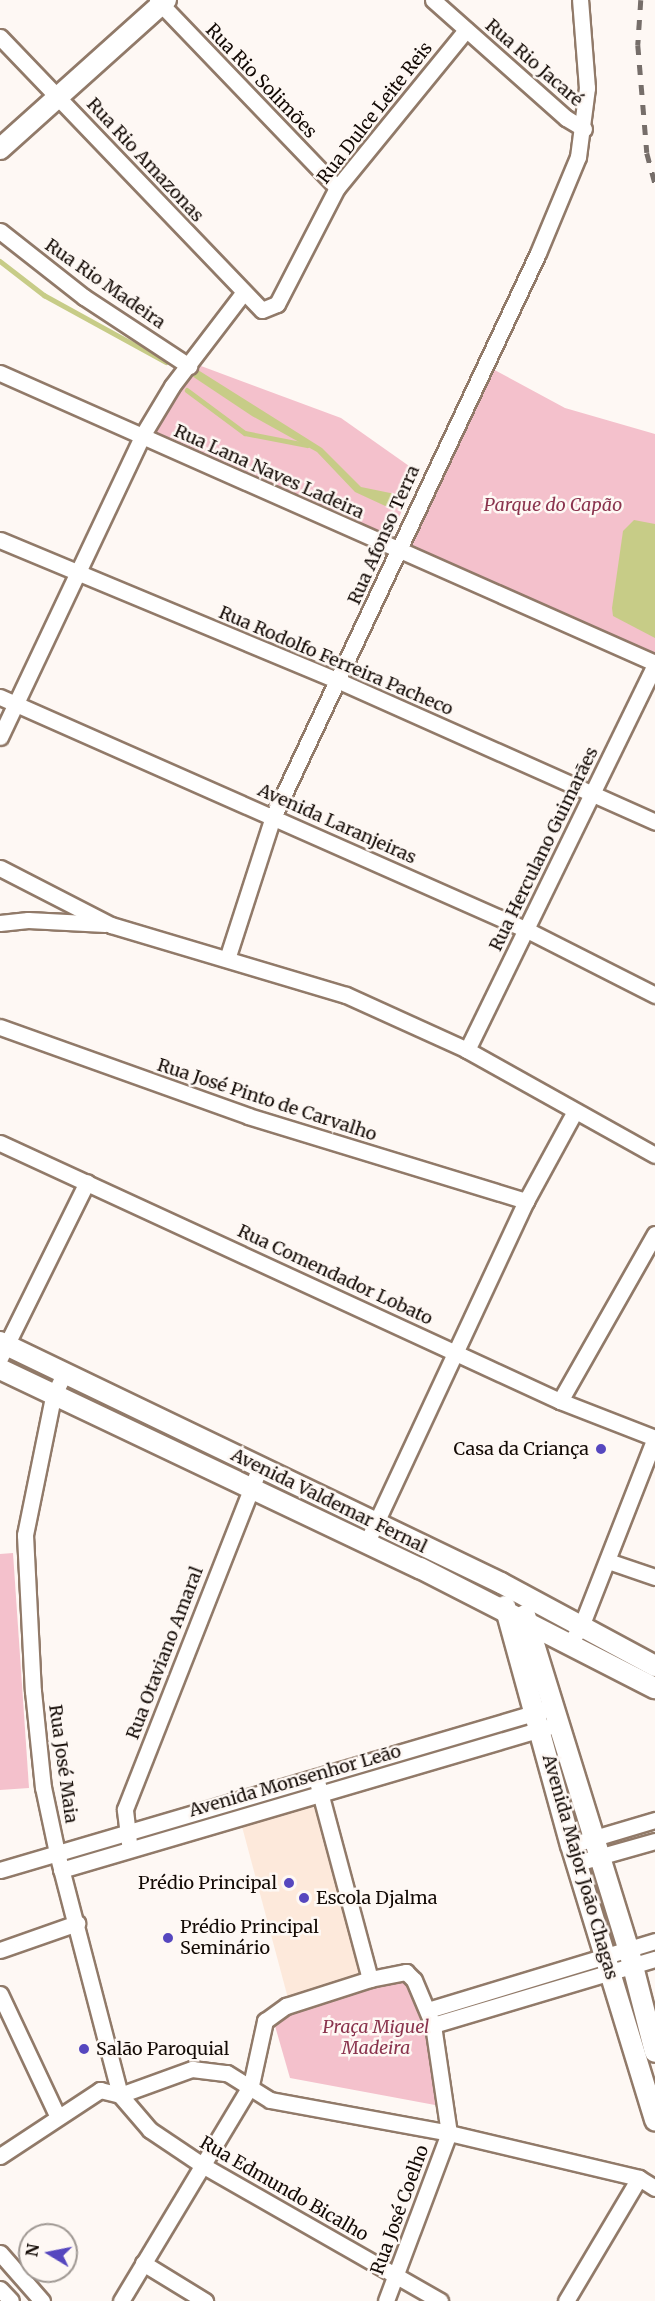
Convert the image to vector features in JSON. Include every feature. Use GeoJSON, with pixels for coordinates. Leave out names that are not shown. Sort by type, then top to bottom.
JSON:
{"type":"FeatureCollection","features":[{"type":"Feature","properties":{"kind":"street","name":"Rua Rio Jacaré"},"geometry":{"type":"LineString","coordinates":[[433,0],[566,118],[584,129]]}},
{"type":"Feature","properties":{"kind":"street","name":"Rua Afonso Terra"},"geometry":{"type":"LineString","coordinates":[[227,959],[273,817],[339,681],[538,253],[578,156],[584,129],[587,88],[580,0]]}},
{"type":"Feature","properties":{"kind":"street"},"geometry":{"type":"LineString","coordinates":[[0,148],[161,2]]}},
{"type":"Feature","properties":{"kind":"street","name":"Rua Rio Solimões"},"geometry":{"type":"LineString","coordinates":[[161,2],[338,188]]}},
{"type":"Feature","properties":{"kind":"street","name":"Rua Dulce Leite Reis"},"geometry":{"type":"LineString","coordinates":[[262,310],[277,304],[338,188],[466,30]]}},
{"type":"Feature","properties":{"kind":"street","name":"Rua Rio Amazonas"},"geometry":{"type":"LineString","coordinates":[[0,37],[58,95],[243,293],[262,310]]}},
{"type":"Feature","properties":{"kind":"street","name":"Rua Rio Madeira"},"geometry":{"type":"LineString","coordinates":[[0,231],[84,297],[189,366]]}},
{"type":"Feature","properties":{"kind":"street"},"geometry":{"type":"LineString","coordinates":[[0,737],[7,700],[79,573],[142,436],[189,366],[243,293]]}},
{"type":"Feature","properties":{"kind":"street","name":"Rua Lana Naves Ladeira"},"geometry":{"type":"LineString","coordinates":[[0,373],[655,664]]}},
{"type":"Feature","properties":{"kind":"street","name":"Rua Rodolfo Ferreira Pacheco"},"geometry":{"type":"LineString","coordinates":[[0,540],[339,681],[655,822]]}},
{"type":"Feature","properties":{"kind":"street","name":"Rua Herculano Guimarães"},"geometry":{"type":"LineString","coordinates":[[467,1050],[655,664]]}},
{"type":"Feature","properties":{"kind":"street","name":"Avenida Laranjeiras"},"geometry":{"type":"LineString","coordinates":[[7,700],[527,930],[655,995]]}},
{"type":"Feature","properties":{"kind":"street"},"geometry":{"type":"LineString","coordinates":[[0,868],[111,925],[346,995],[467,1050],[574,1113],[655,1155]]}},
{"type":"Feature","properties":{"kind":"street"},"geometry":{"type":"LineString","coordinates":[[0,923],[28,920],[111,925]]}},
{"type":"Feature","properties":{"kind":"street","name":"Rua José Pinto de Carvalho"},"geometry":{"type":"LineString","coordinates":[[0,1027],[248,1116],[526,1201]]}},
{"type":"Feature","properties":{"kind":"street"},"geometry":{"type":"LineString","coordinates":[[366,1544],[457,1354],[526,1201],[574,1113]]}},
{"type":"Feature","properties":{"kind":"street","name":"Rua Comendador Lobato"},"geometry":{"type":"LineString","coordinates":[[0,1143],[560,1401],[655,1438]]}},
{"type":"Feature","properties":{"kind":"street"},"geometry":{"type":"LineString","coordinates":[[2,1348],[87,1182]]}},
{"type":"Feature","properties":{"kind":"street"},"geometry":{"type":"LineString","coordinates":[[560,1401],[655,1234]]}},
{"type":"Feature","properties":{"kind":"street","name":"Avenida Valdemar Fernal"},"geometry":{"type":"LineString","coordinates":[[2,1348],[64,1372],[582,1624],[655,1688]]}},
{"type":"Feature","properties":{"kind":"street","name":"Avenida Valdemar Fernal"},"geometry":{"type":"LineString","coordinates":[[0,1369],[53,1397],[420,1568],[569,1644],[624,1662],[655,1666]]}},
{"type":"Feature","properties":{"kind":"street","name":"Rua José Maia"},"geometry":{"type":"LineString","coordinates":[[64,1372],[53,1397],[25,1535],[24,1561],[42,1777],[57,1853],[120,2095]]}},
{"type":"Feature","properties":{"kind":"street"},"geometry":{"type":"LineString","coordinates":[[106,1420],[116,1398]]}},
{"type":"Feature","properties":{"kind":"street"},"geometry":{"type":"LineString","coordinates":[[152,1442],[162,1420]]}},
{"type":"Feature","properties":{"kind":"street"},"geometry":{"type":"LineString","coordinates":[[569,1644],[582,1624],[655,1438]]}},
{"type":"Feature","properties":{"kind":"street"},"geometry":{"type":"LineString","coordinates":[[198,1463],[207,1442]]}},
{"type":"Feature","properties":{"kind":"street","name":"Rua Otaviano Amaral"},"geometry":{"type":"LineString","coordinates":[[130,1849],[126,1834],[125,1809],[260,1467]]}},
{"type":"Feature","properties":{"kind":"street"},"geometry":{"type":"LineString","coordinates":[[302,1512],[311,1492]]}},
{"type":"Feature","properties":{"kind":"street"},"geometry":{"type":"LineString","coordinates":[[420,1568],[429,1549]]}},
{"type":"Feature","properties":{"kind":"street"},"geometry":{"type":"LineString","coordinates":[[608,1561],[655,1577]]}},
{"type":"Feature","properties":{"kind":"street","name":"Avenida Major João Chagas"},"geometry":{"type":"LineString","coordinates":[[501,1583],[507,1614],[574,1854],[649,2083],[655,2120]]}},
{"type":"Feature","properties":{"kind":"street","name":"Avenida Major João Chagas"},"geometry":{"type":"LineString","coordinates":[[521,1594],[526,1622],[631,1956],[655,2052]]}},
{"type":"Feature","properties":{"kind":"street"},"geometry":{"type":"LineString","coordinates":[[537,1721],[556,1715]]}},
{"type":"Feature","properties":{"kind":"street","name":"Avenida Monsenhor Leão"},"geometry":{"type":"LineString","coordinates":[[0,1870],[126,1834],[248,1814],[487,1744],[537,1721]]}},
{"type":"Feature","properties":{"kind":"street","name":"Avenida Monsenhor Leão"},"geometry":{"type":"LineString","coordinates":[[62,1870],[130,1849],[193,1823],[244,1798],[480,1728],[537,1721]]}},
{"type":"Feature","properties":{"kind":"street"},"geometry":{"type":"LineString","coordinates":[[480,1728],[487,1744]]}},
{"type":"Feature","properties":{"kind":"street"},"geometry":{"type":"LineString","coordinates":[[430,1744],[435,1760]]}},
{"type":"Feature","properties":{"kind":"street"},"geometry":{"type":"LineString","coordinates":[[369,1760],[376,1776]]}},
{"type":"Feature","properties":{"kind":"street"},"geometry":{"type":"LineString","coordinates":[[315,1776],[370,1979]]}},
{"type":"Feature","properties":{"kind":"street"},"geometry":{"type":"LineString","coordinates":[[244,1798],[248,1814]]}},
{"type":"Feature","properties":{"kind":"street"},"geometry":{"type":"LineString","coordinates":[[574,1854],[597,1847],[655,1820]]}},
{"type":"Feature","properties":{"kind":"street"},"geometry":{"type":"LineString","coordinates":[[597,1847],[655,1841]]}},
{"type":"Feature","properties":{"kind":"street"},"geometry":{"type":"LineString","coordinates":[[0,1950],[77,1923]]}},
{"type":"Feature","properties":{"kind":"street"},"geometry":{"type":"LineString","coordinates":[[433,2025],[522,1997],[631,1956],[655,1941]]}},
{"type":"Feature","properties":{"kind":"street"},"geometry":{"type":"LineString","coordinates":[[631,1956],[655,1959]]}},
{"type":"Feature","properties":{"kind":"street"},"geometry":{"type":"LineString","coordinates":[[428,2010],[517,1981],[608,1963]]}},
{"type":"Feature","properties":{"kind":"street"},"geometry":{"type":"LineString","coordinates":[[121,2301],[250,2085],[265,2021],[273,2012],[370,1979],[406,1972],[414,1980],[433,2025],[449,2133]]}},
{"type":"Feature","properties":{"kind":"street"},"geometry":{"type":"LineString","coordinates":[[517,1981],[522,1997]]}},
{"type":"Feature","properties":{"kind":"street"},"geometry":{"type":"LineString","coordinates":[[0,1994],[57,2115]]}},
{"type":"Feature","properties":{"kind":"street"},"geometry":{"type":"LineString","coordinates":[[0,2156],[57,2115],[100,2090],[120,2095],[192,2069],[228,2073],[250,2085],[270,2100],[449,2133],[639,2178],[655,2188]]}},
{"type":"Feature","properties":{"kind":"street","name":"Rua Edmundo Bicalho"},"geometry":{"type":"LineString","coordinates":[[120,2095],[150,2130],[202,2166],[441,2301]]}},
{"type":"Feature","properties":{"kind":"street","name":"Rua José Coelho"},"geometry":{"type":"LineString","coordinates":[[386,2301],[397,2277],[449,2133]]}},
{"type":"Feature","properties":{"kind":"street"},"geometry":{"type":"LineString","coordinates":[[566,2301],[639,2178]]}},
{"type":"Feature","properties":{"kind":"street"},"geometry":{"type":"LineString","coordinates":[[0,2253],[42,2301]]}},
{"type":"Feature","properties":{"kind":"street"},"geometry":{"type":"LineString","coordinates":[[143,2262],[205,2301]]}},
{"type":"Feature","properties":{"kind":"street"},"geometry":{"type":"LineString","coordinates":[[0,2289],[10,2301]]}},
{"type":"Feature","properties":{"kind":"shaded area"},"geometry":{"type":"Polygon","coordinates":[[[198,370],[322,448],[361,487],[400,495],[394,510],[355,492],[317,452],[252,416],[192,376],[198,370]]]}},
{"type":"Feature","properties":{"kind":"shaded area"},"geometry":{"type":"Polygon","coordinates":[[[634,520],[655,524],[655,638],[613,616],[612,608],[623,531],[634,520]]]}},
{"type":"Feature","properties":{"kind":"shaded area","name":"Escola Djalma"},"geometry":{"type":"Polygon","coordinates":[[[321,1793],[371,1978],[289,2000],[239,1815],[321,1793]]]}},
{"type":"Feature","properties":{"kind":"green space"},"geometry":{"type":"Polygon","coordinates":[[[201,366],[341,418],[419,473],[390,537],[155,433],[177,393],[201,366]]]}},
{"type":"Feature","properties":{"kind":"green space","name":"Parque do Capão"},"geometry":{"type":"Polygon","coordinates":[[[489,367],[565,408],[655,434],[655,654],[408,548],[489,367]]]}},
{"type":"Feature","properties":{"kind":"green space"},"geometry":{"type":"Polygon","coordinates":[[[65,1374],[206,1443],[196,1464],[54,1396],[65,1374]]]}},
{"type":"Feature","properties":{"kind":"green space"},"geometry":{"type":"Polygon","coordinates":[[[430,1550],[497,1584],[502,1609],[421,1568],[430,1550]]]}},
{"type":"Feature","properties":{"kind":"green space"},"geometry":{"type":"Polygon","coordinates":[[[13,1553],[29,1788],[0,1790],[0,1554],[13,1553]]]}},
{"type":"Feature","properties":{"kind":"green space","name":"Praça Miguel Madeira"},"geometry":{"type":"Polygon","coordinates":[[[401,1975],[408,1978],[430,2024],[439,2098],[435,2105],[290,2078],[273,2019],[278,2013],[401,1975]]]}},
{"type":"Feature","properties":{"kind":"waterway"},"geometry":{"type":"LineString","coordinates":[[0,261],[44,295],[166,362]]}},
{"type":"Feature","properties":{"kind":"waterway"},"geometry":{"type":"LineString","coordinates":[[187,390],[245,433],[307,445]]}},
{"type":"Feature","properties":{"kind":"railway"},"geometry":{"type":"LineString","coordinates":[[641,0],[638,45],[647,153],[655,183]]}},
{"type":"Feature","properties":{"kind":"place","name":"Casa da Criança"},"geometry":{"type":"Point","coordinates":[601,1449]}},
{"type":"Feature","properties":{"kind":"place","name":"Prédio Principal"},"geometry":{"type":"Point","coordinates":[289,1883]}},
{"type":"Feature","properties":{"kind":"place","name":"Escola Djalma"},"geometry":{"type":"Point","coordinates":[304,1898]}},
{"type":"Feature","properties":{"kind":"place","name":"Prédio Principal Seminário"},"geometry":{"type":"Point","coordinates":[168,1938]}},
{"type":"Feature","properties":{"kind":"place","name":"Salão Paroquial"},"geometry":{"type":"Point","coordinates":[84,2049]}}]}
